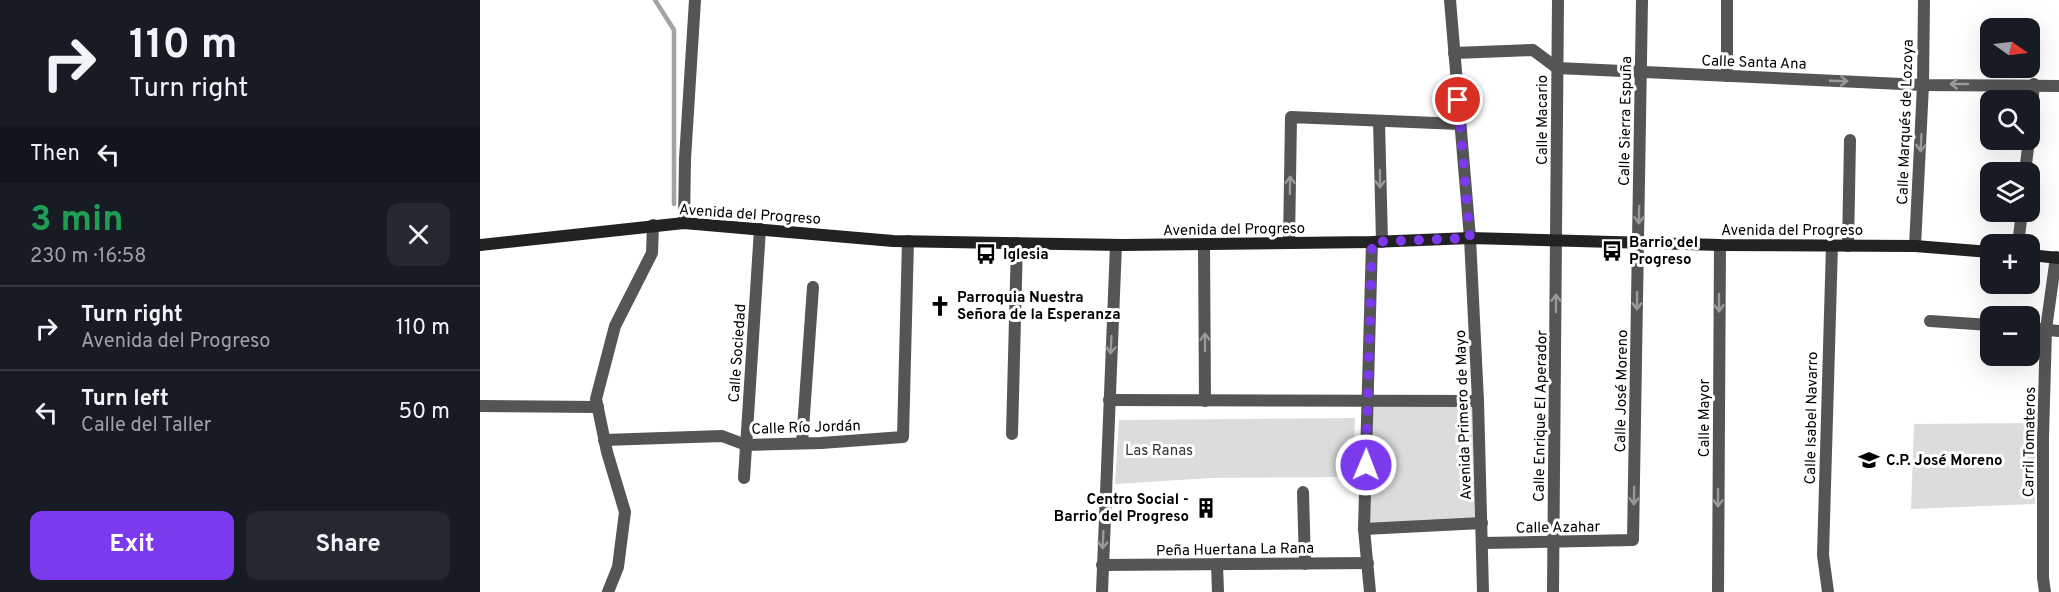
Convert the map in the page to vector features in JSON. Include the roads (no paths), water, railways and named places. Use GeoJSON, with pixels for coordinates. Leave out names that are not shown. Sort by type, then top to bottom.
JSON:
{"type":"FeatureCollection","features":[{"type":"Feature","properties":{"kind":"main road","name":"Avenida del Progreso"},"geometry":{"type":"LineString","coordinates":[[480,245],[684,223],[908,241],[1204,244],[1377,242],[1470,238],[1720,245],[1916,246],[1980,251]]}},
{"type":"Feature","properties":{"kind":"main road"},"geometry":{"type":"LineString","coordinates":[[2040,256],[2057,258]]}},
{"type":"Feature","properties":{"kind":"street"},"geometry":{"type":"LineString","coordinates":[[684,223],[685,159],[695,0]]}},
{"type":"Feature","properties":{"kind":"street","name":"Avenida Primero de Mayo"},"geometry":{"type":"LineString","coordinates":[[1450,0],[1470,238],[1478,400],[1483,592]]}},
{"type":"Feature","properties":{"kind":"street","name":"Calle Macario"},"geometry":{"type":"LineString","coordinates":[[1557,241],[1558,0]]}},
{"type":"Feature","properties":{"kind":"street","name":"Calle Sierra Espuña"},"geometry":{"type":"LineString","coordinates":[[1638,242],[1637,72],[1642,0]]}},
{"type":"Feature","properties":{"kind":"street"},"geometry":{"type":"LineString","coordinates":[[1727,0],[1727,76]]}},
{"type":"Feature","properties":{"kind":"street","name":"Calle Marqués de Lozoya"},"geometry":{"type":"LineString","coordinates":[[1916,246],[1923,84],[1923,0]]}},
{"type":"Feature","properties":{"kind":"street"},"geometry":{"type":"LineString","coordinates":[[1454,53],[1533,50],[1557,68]]}},
{"type":"Feature","properties":{"kind":"street","name":"Calle Santa Ana"},"geometry":{"type":"LineString","coordinates":[[1557,68],[1923,84],[2059,86]]}},
{"type":"Feature","properties":{"kind":"street"},"geometry":{"type":"LineString","coordinates":[[2033,90],[2034,84]]}},
{"type":"Feature","properties":{"kind":"street"},"geometry":{"type":"LineString","coordinates":[[1288,243],[1291,117],[1460,124]]}},
{"type":"Feature","properties":{"kind":"street"},"geometry":{"type":"LineString","coordinates":[[1370,592],[1364,529],[1367,402],[1377,242],[1379,121]]}},
{"type":"Feature","properties":{"kind":"street"},"geometry":{"type":"LineString","coordinates":[[1848,246],[1850,140]]}},
{"type":"Feature","properties":{"kind":"street"},"geometry":{"type":"LineString","coordinates":[[608,592],[618,567],[625,512],[604,440],[596,399],[615,326],[652,253],[653,225]]}},
{"type":"Feature","properties":{"kind":"street","name":"Calle Sociedad"},"geometry":{"type":"LineString","coordinates":[[744,478],[760,229]]}},
{"type":"Feature","properties":{"kind":"street","name":"Calle Río Jordán"},"geometry":{"type":"LineString","coordinates":[[604,440],[722,436],[746,445],[903,436],[908,241]]}},
{"type":"Feature","properties":{"kind":"street","name":"Calle Enrique El Aperador"},"geometry":{"type":"LineString","coordinates":[[1553,592],[1557,241]]}},
{"type":"Feature","properties":{"kind":"street","name":"Calle José Moreno"},"geometry":{"type":"LineString","coordinates":[[1633,540],[1638,242]]}},
{"type":"Feature","properties":{"kind":"street"},"geometry":{"type":"LineString","coordinates":[[1012,434],[1017,243]]}},
{"type":"Feature","properties":{"kind":"street"},"geometry":{"type":"LineString","coordinates":[[1102,592],[1116,244]]}},
{"type":"Feature","properties":{"kind":"street"},"geometry":{"type":"LineString","coordinates":[[1204,244],[1205,401]]}},
{"type":"Feature","properties":{"kind":"street","name":"Calle Mayor"},"geometry":{"type":"LineString","coordinates":[[1718,592],[1720,245]]}},
{"type":"Feature","properties":{"kind":"street","name":"Calle Isabel Navarro"},"geometry":{"type":"LineString","coordinates":[[1828,592],[1823,555],[1832,245]]}},
{"type":"Feature","properties":{"kind":"street","name":"Carril Tomateros"},"geometry":{"type":"LineString","coordinates":[[2045,592],[2043,460],[2057,258]]}},
{"type":"Feature","properties":{"kind":"street"},"geometry":{"type":"LineString","coordinates":[[802,443],[813,287]]}},
{"type":"Feature","properties":{"kind":"street"},"geometry":{"type":"LineString","coordinates":[[1930,321],[1980,324]]}},
{"type":"Feature","properties":{"kind":"street"},"geometry":{"type":"LineString","coordinates":[[1108,400],[1367,402],[1478,400]]}},
{"type":"Feature","properties":{"kind":"street"},"geometry":{"type":"LineString","coordinates":[[480,406],[598,407]]}},
{"type":"Feature","properties":{"kind":"street"},"geometry":{"type":"LineString","coordinates":[[1304,492],[1305,564]]}},
{"type":"Feature","properties":{"kind":"street"},"geometry":{"type":"LineString","coordinates":[[1364,529],[1482,523]]}},
{"type":"Feature","properties":{"kind":"street","name":"Calle Azahar"},"geometry":{"type":"LineString","coordinates":[[1483,543],[1633,540]]}},
{"type":"Feature","properties":{"kind":"street","name":"Peña Huertana La Rana"},"geometry":{"type":"LineString","coordinates":[[1102,565],[1368,563]]}},
{"type":"Feature","properties":{"kind":"street"},"geometry":{"type":"LineString","coordinates":[[1217,564],[1218,592]]}},
{"type":"Feature","properties":{"kind":"waterway"},"geometry":{"type":"LineString","coordinates":[[655,0],[674,30],[674,204]]}},
{"type":"Feature","properties":{"kind":"place","name":"Barrio del Progreso"},"geometry":{"type":"Point","coordinates":[1612,251]}},
{"type":"Feature","properties":{"kind":"place","name":"Iglesia"},"geometry":{"type":"Point","coordinates":[986,254]}},
{"type":"Feature","properties":{"kind":"place","name":"Parroquia Nuestra Señora de la Esperanza"},"geometry":{"type":"Point","coordinates":[940,306]}},
{"type":"Feature","properties":{"kind":"place","name":"C.P. José Moreno"},"geometry":{"type":"Point","coordinates":[1869,460]}},
{"type":"Feature","properties":{"kind":"place","name":"Centro Social - Barrio del Progreso"},"geometry":{"type":"Point","coordinates":[1206,508]}},
{"type":"Feature","properties":{"kind":"park label","name":"Las Ranas"},"geometry":{"type":"Point","coordinates":[1159,450]}}]}
